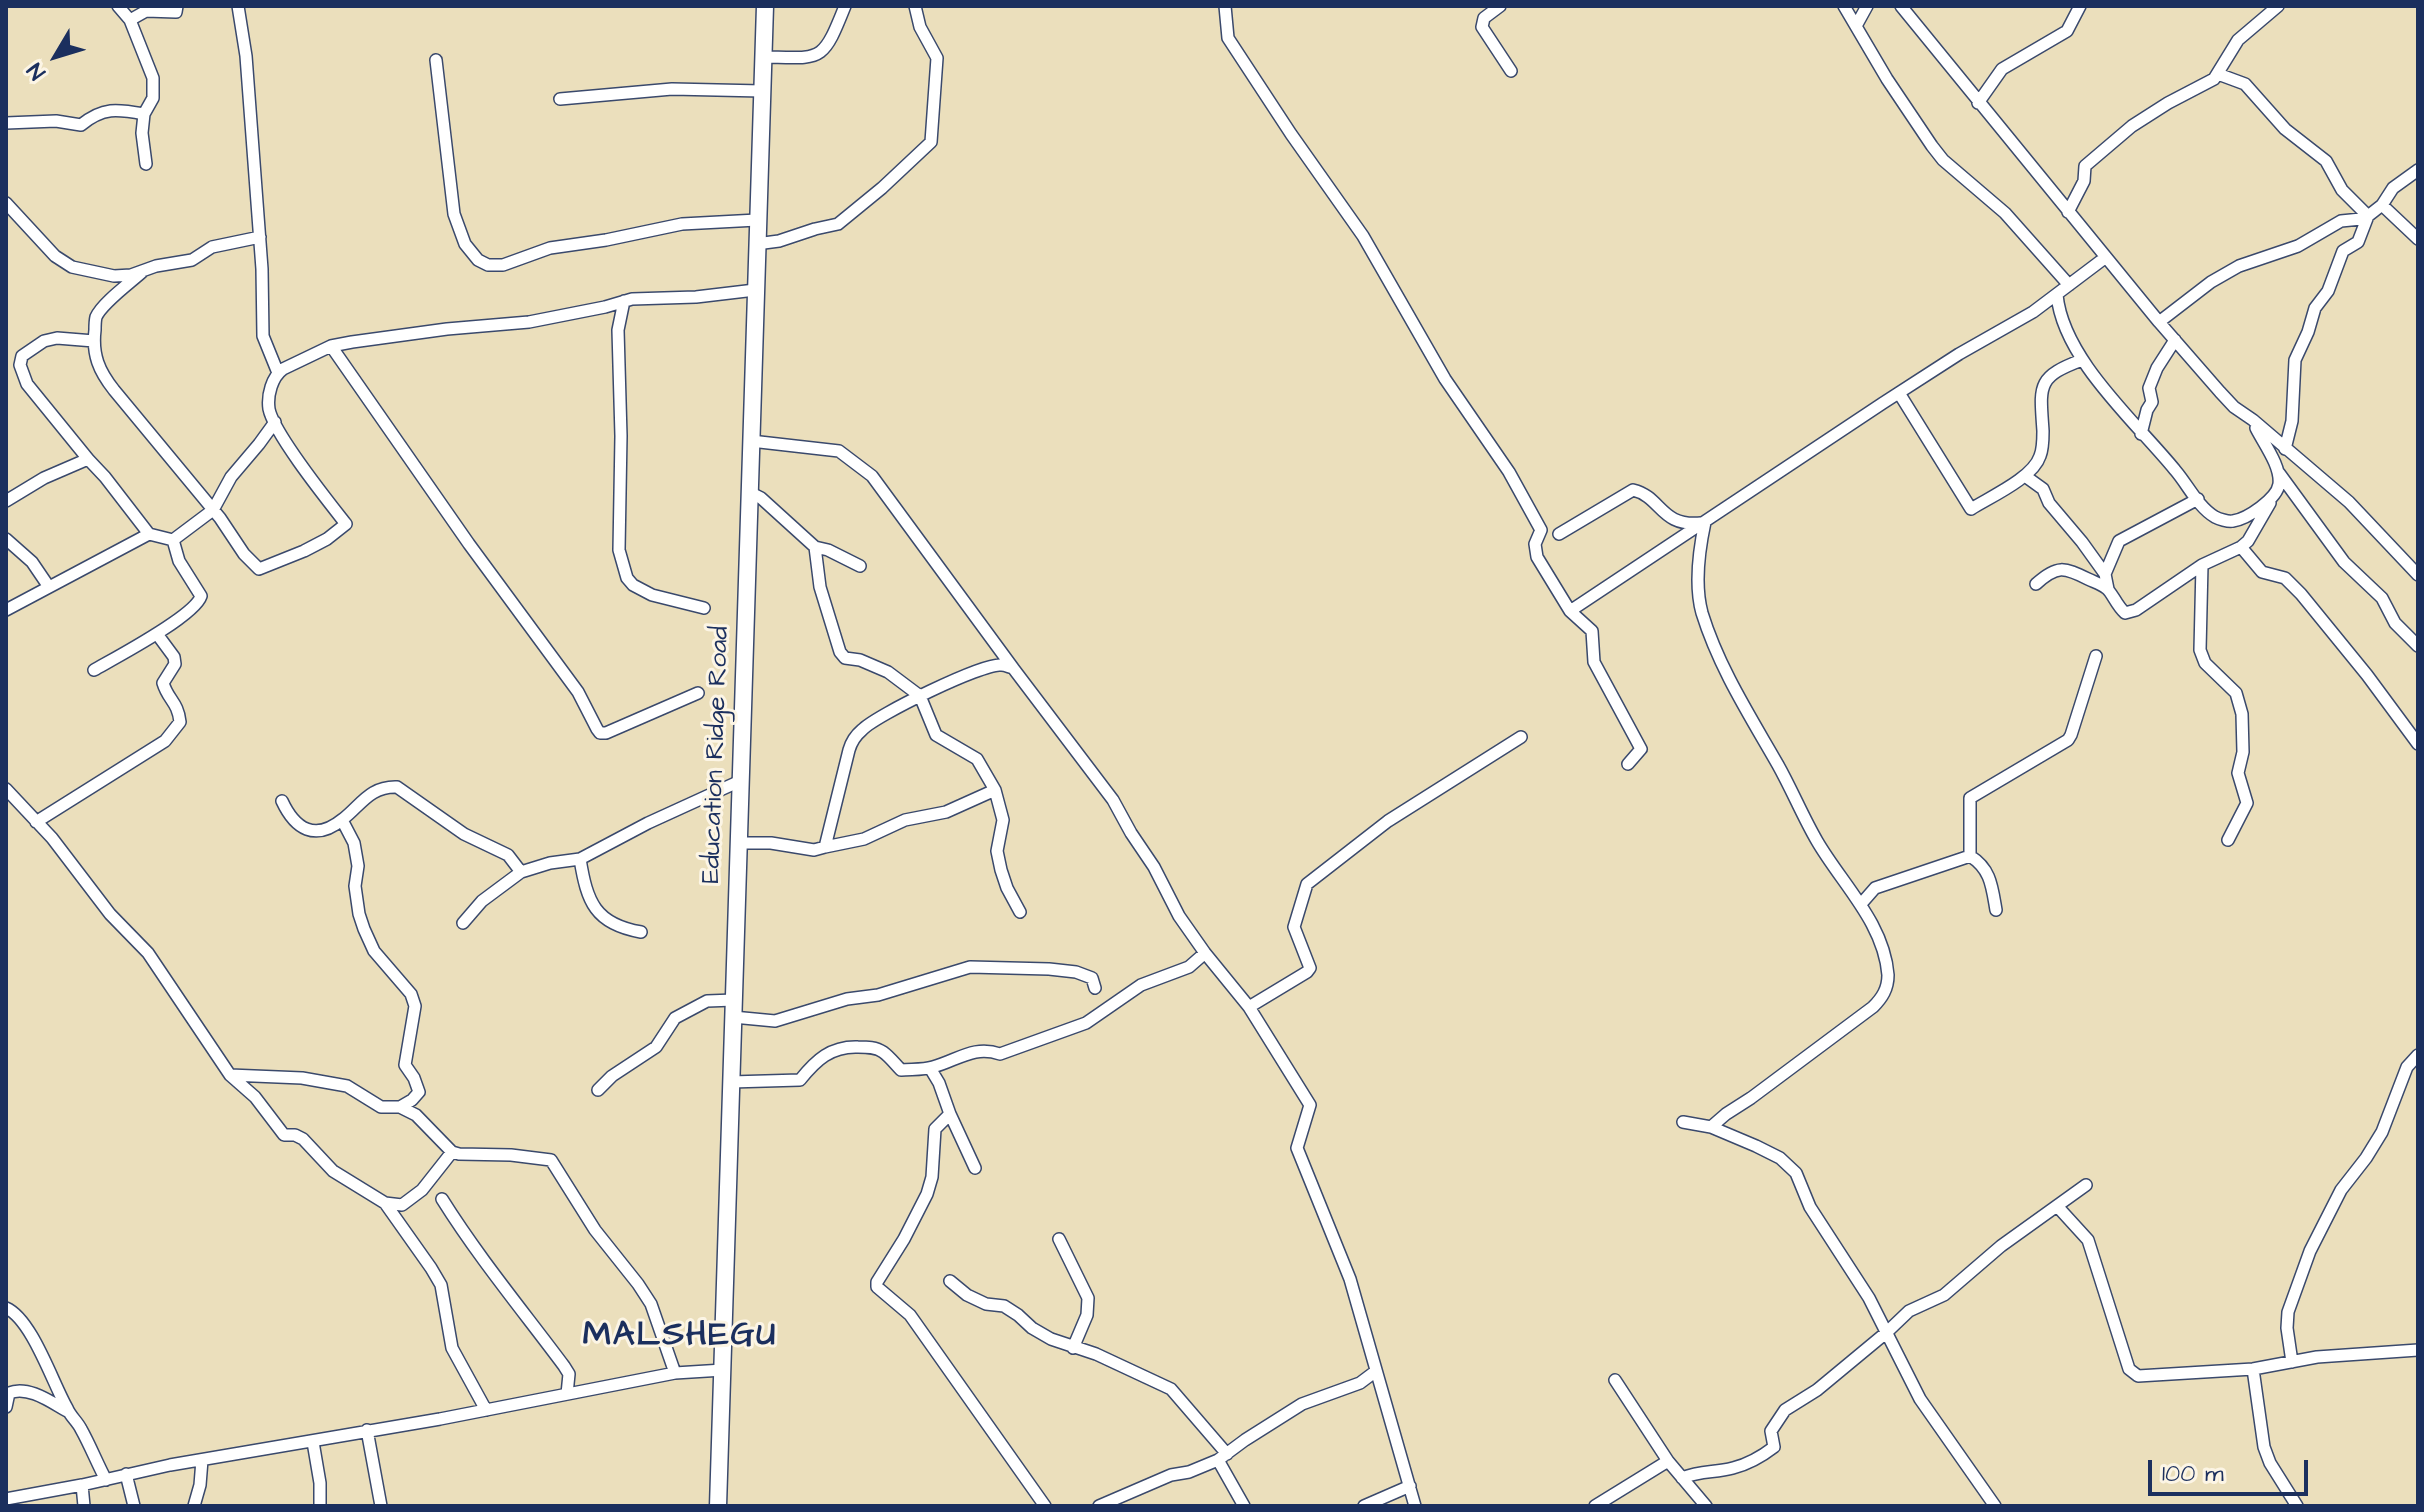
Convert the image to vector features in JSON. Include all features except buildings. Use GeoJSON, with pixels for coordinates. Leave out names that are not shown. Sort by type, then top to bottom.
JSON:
{"type":"FeatureCollection","features":[{"type":"Feature","properties":{"kind":"main road","name":"Education Ridge Road"},"geometry":{"type":"LineString","coordinates":[[718,1506],[765,6]]}},
{"type":"Feature","properties":{"kind":"street"},"geometry":{"type":"LineString","coordinates":[[118,6],[130,20],[153,78],[153,98],[144,114],[142,133],[146,164]]}},
{"type":"Feature","properties":{"kind":"street"},"geometry":{"type":"LineString","coordinates":[[130,20],[146,11],[176,12],[177,6]]}},
{"type":"Feature","properties":{"kind":"street"},"geometry":{"type":"LineString","coordinates":[[238,6],[246,56],[260,237],[263,336],[278,373]]}},
{"type":"Feature","properties":{"kind":"street"},"geometry":{"type":"LineString","coordinates":[[763,57],[816,55],[832,39],[845,6]]}},
{"type":"Feature","properties":{"kind":"street"},"geometry":{"type":"LineString","coordinates":[[756,244],[779,241],[838,224],[931,142],[937,58],[920,27],[915,6]]}},
{"type":"Feature","properties":{"kind":"street"},"geometry":{"type":"LineString","coordinates":[[1225,6],[1228,38],[1363,236],[1445,379],[1509,472],[1541,530],[1535,544],[1537,557],[1570,611],[1592,631],[1594,662],[1641,749],[1628,764]]}},
{"type":"Feature","properties":{"kind":"street"},"geometry":{"type":"LineString","coordinates":[[1500,6],[1484,18],[1482,27],[1511,71]]}},
{"type":"Feature","properties":{"kind":"street"},"geometry":{"type":"LineString","coordinates":[[1844,6],[1887,79],[1938,153],[2005,213],[2069,285]]}},
{"type":"Feature","properties":{"kind":"street"},"geometry":{"type":"LineString","coordinates":[[1856,26],[1867,6]]}},
{"type":"Feature","properties":{"kind":"street"},"geometry":{"type":"LineString","coordinates":[[1901,6],[2159,322],[2234,407],[2349,502],[2418,575]]}},
{"type":"Feature","properties":{"kind":"street"},"geometry":{"type":"LineString","coordinates":[[1978,103],[2002,69],[2067,31],[2080,6]]}},
{"type":"Feature","properties":{"kind":"street"},"geometry":{"type":"LineString","coordinates":[[2068,212],[2084,181],[2085,166],[2132,126],[2214,79],[2238,40],[2278,6]]}},
{"type":"Feature","properties":{"kind":"street"},"geometry":{"type":"LineString","coordinates":[[436,60],[454,214],[465,244],[478,260],[488,265],[503,265],[550,248],[682,224],[757,220]]}},
{"type":"Feature","properties":{"kind":"street"},"geometry":{"type":"LineString","coordinates":[[2218,74],[2245,84],[2285,129],[2326,161],[2342,190],[2368,216]]}},
{"type":"Feature","properties":{"kind":"street"},"geometry":{"type":"LineString","coordinates":[[560,99],[672,89],[762,91]]}},
{"type":"Feature","properties":{"kind":"street"},"geometry":{"type":"LineString","coordinates":[[6,123],[56,121],[81,125],[95,114],[107,111],[119,109],[144,114]]}},
{"type":"Feature","properties":{"kind":"street"},"geometry":{"type":"LineString","coordinates":[[2159,322],[2211,282],[2239,266],[2298,246],[2341,221],[2368,216],[2382,205],[2393,188],[2418,170]]}},
{"type":"Feature","properties":{"kind":"street"},"geometry":{"type":"LineString","coordinates":[[6,203],[55,256],[72,267],[114,276],[192,260],[212,247],[260,237]]}},
{"type":"Feature","properties":{"kind":"street"},"geometry":{"type":"LineString","coordinates":[[2382,205],[2418,239]]}},
{"type":"Feature","properties":{"kind":"street"},"geometry":{"type":"LineString","coordinates":[[2285,449],[2292,421],[2295,360],[2315,308],[2328,291],[2343,251],[2358,242],[2368,216]]}},
{"type":"Feature","properties":{"kind":"street"},"geometry":{"type":"LineString","coordinates":[[1570,611],[1899,393],[2057,295],[2106,257]]}},
{"type":"Feature","properties":{"kind":"street"},"geometry":{"type":"LineString","coordinates":[[142,272],[96,317],[94,341],[101,374],[259,569],[304,551],[346,524],[303,467],[275,422],[269,401],[278,373],[331,346],[447,329],[529,322],[624,301],[755,290]]}},
{"type":"Feature","properties":{"kind":"street"},"geometry":{"type":"LineString","coordinates":[[2057,295],[2058,312],[2068,338],[2082,360],[2141,434],[2216,518],[2231,522],[2275,495]]}},
{"type":"Feature","properties":{"kind":"street"},"geometry":{"type":"LineString","coordinates":[[624,301],[618,330],[621,436],[619,550],[627,578],[633,585],[652,595],[704,608]]}},
{"type":"Feature","properties":{"kind":"street"},"geometry":{"type":"LineString","coordinates":[[94,341],[57,338],[44,341],[22,356],[20,365],[27,384],[149,534],[173,540]]}},
{"type":"Feature","properties":{"kind":"street"},"geometry":{"type":"LineString","coordinates":[[2141,434],[2152,402],[2149,388],[2157,368],[2175,340]]}},
{"type":"Feature","properties":{"kind":"street"},"geometry":{"type":"LineString","coordinates":[[331,346],[469,544],[578,692],[597,729],[606,733],[698,693]]}},
{"type":"Feature","properties":{"kind":"street"},"geometry":{"type":"LineString","coordinates":[[1899,393],[1971,509],[2025,476],[2040,459],[2043,441],[2041,391],[2044,381],[2061,367],[2082,360]]}},
{"type":"Feature","properties":{"kind":"street"},"geometry":{"type":"LineString","coordinates":[[2253,420],[2278,472],[2344,562],[2382,598],[2395,623],[2418,646]]}},
{"type":"Feature","properties":{"kind":"street"},"geometry":{"type":"LineString","coordinates":[[173,540],[213,510],[231,477],[275,422]]}},
{"type":"Feature","properties":{"kind":"street"},"geometry":{"type":"LineString","coordinates":[[751,441],[839,451],[872,476],[1113,800],[1154,867],[1179,916],[1249,1007],[1310,1105],[1297,1148],[1350,1279],[1415,1506]]}},
{"type":"Feature","properties":{"kind":"street"},"geometry":{"type":"LineString","coordinates":[[6,501],[44,478],[88,459]]}},
{"type":"Feature","properties":{"kind":"street"},"geometry":{"type":"LineString","coordinates":[[2025,476],[2043,489],[2049,503],[2082,542],[2105,574],[2116,605],[2125,613],[2136,610],[2202,565],[2248,541],[2279,486],[2278,472]]}},
{"type":"Feature","properties":{"kind":"street"},"geometry":{"type":"LineString","coordinates":[[1559,534],[1633,490],[1642,493],[1679,522],[1705,522]]}},
{"type":"Feature","properties":{"kind":"street"},"geometry":{"type":"LineString","coordinates":[[749,492],[761,498],[815,547],[860,566]]}},
{"type":"Feature","properties":{"kind":"street"},"geometry":{"type":"LineString","coordinates":[[2105,574],[2119,541],[2198,499]]}},
{"type":"Feature","properties":{"kind":"street"},"geometry":{"type":"LineString","coordinates":[[1705,522],[1699,551],[1699,578],[1701,609],[1712,641],[1725,671],[1817,841],[1861,904],[1876,933],[1888,976],[1884,995],[1873,1007],[1711,1127]]}},
{"type":"Feature","properties":{"kind":"street"},"geometry":{"type":"LineString","coordinates":[[6,610],[149,534]]}},
{"type":"Feature","properties":{"kind":"street"},"geometry":{"type":"LineString","coordinates":[[6,539],[32,562],[49,587]]}},
{"type":"Feature","properties":{"kind":"street"},"geometry":{"type":"LineString","coordinates":[[94,670],[157,634],[199,605],[201,596],[179,561],[173,540]]}},
{"type":"Feature","properties":{"kind":"street"},"geometry":{"type":"LineString","coordinates":[[815,547],[820,587],[840,652],[845,658],[860,660],[888,672],[920,696],[936,735],[977,759],[995,790],[1003,820],[997,851],[1007,888],[1020,912]]}},
{"type":"Feature","properties":{"kind":"street"},"geometry":{"type":"LineString","coordinates":[[2241,547],[2262,572],[2285,578],[2301,594],[2418,744]]}},
{"type":"Feature","properties":{"kind":"street"},"geometry":{"type":"LineString","coordinates":[[2202,565],[2200,650],[2205,663],[2236,693],[2242,714],[2243,752],[2238,773],[2247,803],[2228,840]]}},
{"type":"Feature","properties":{"kind":"street"},"geometry":{"type":"LineString","coordinates":[[2036,584],[2048,573],[2062,568],[2108,589]]}},
{"type":"Feature","properties":{"kind":"street"},"geometry":{"type":"LineString","coordinates":[[36,822],[165,741],[180,722],[178,707],[163,683],[175,664],[174,657],[157,634]]}},
{"type":"Feature","properties":{"kind":"street"},"geometry":{"type":"LineString","coordinates":[[1996,910],[1987,872],[1970,856],[1970,798],[2068,740],[2096,656]]}},
{"type":"Feature","properties":{"kind":"street"},"geometry":{"type":"LineString","coordinates":[[825,847],[851,744],[862,729],[941,685],[987,667],[1001,664],[1013,668]]}},
{"type":"Feature","properties":{"kind":"street"},"geometry":{"type":"LineString","coordinates":[[1249,1007],[1310,968],[1294,927],[1307,884],[1388,821],[1521,737]]}},
{"type":"Feature","properties":{"kind":"street"},"geometry":{"type":"LineString","coordinates":[[463,923],[482,901],[521,872],[550,863],[580,859],[648,823],[740,781]]}},
{"type":"Feature","properties":{"kind":"street"},"geometry":{"type":"LineString","coordinates":[[282,801],[289,815],[305,830],[327,828],[342,820],[355,805],[375,791],[397,787],[464,834],[508,855],[521,872]]}},
{"type":"Feature","properties":{"kind":"street"},"geometry":{"type":"LineString","coordinates":[[6,789],[52,838],[110,914],[148,953],[230,1075],[255,1097],[284,1135],[303,1139],[333,1171],[385,1203],[441,1285],[452,1348],[486,1410]]}},
{"type":"Feature","properties":{"kind":"street"},"geometry":{"type":"LineString","coordinates":[[738,843],[771,843],[814,850],[864,839],[905,820],[946,812],[995,790]]}},
{"type":"Feature","properties":{"kind":"street"},"geometry":{"type":"LineString","coordinates":[[342,820],[354,843],[358,866],[355,886],[364,929],[374,951],[411,994],[415,1006],[405,1065],[419,1092],[400,1107]]}},
{"type":"Feature","properties":{"kind":"street"},"geometry":{"type":"LineString","coordinates":[[1845,883],[1875,888],[1970,856]]}},
{"type":"Feature","properties":{"kind":"street"},"geometry":{"type":"LineString","coordinates":[[580,859],[584,884],[593,906],[610,924],[641,932]]}},
{"type":"Feature","properties":{"kind":"street"},"geometry":{"type":"LineString","coordinates":[[1861,904],[1875,888]]}},
{"type":"Feature","properties":{"kind":"street"},"geometry":{"type":"LineString","coordinates":[[731,1082],[800,1080],[814,1062],[829,1051],[851,1046],[873,1047],[883,1051],[901,1070],[930,1068],[977,1051],[988,1050],[1000,1054],[1086,1023],[1141,985],[1189,967],[1205,953]]}},
{"type":"Feature","properties":{"kind":"street"},"geometry":{"type":"LineString","coordinates":[[598,1090],[612,1076],[656,1047],[675,1018],[707,1001],[775,1021],[847,999],[878,995],[970,967],[1076,972],[1092,978],[1095,988]]}},
{"type":"Feature","properties":{"kind":"street"},"geometry":{"type":"LineString","coordinates":[[2292,1362],[2288,1312],[2310,1251],[2341,1190],[2382,1132],[2407,1067],[2418,1055]]}},
{"type":"Feature","properties":{"kind":"street"},"geometry":{"type":"LineString","coordinates":[[930,1068],[975,1168]]}},
{"type":"Feature","properties":{"kind":"street"},"geometry":{"type":"LineString","coordinates":[[230,1075],[302,1078],[347,1086],[381,1107],[400,1107],[416,1115],[452,1152],[551,1160],[595,1230],[651,1304],[675,1373]]}},
{"type":"Feature","properties":{"kind":"street"},"geometry":{"type":"LineString","coordinates":[[950,1114],[935,1129],[932,1177],[927,1194],[877,1287],[910,1315],[1045,1506]]}},
{"type":"Feature","properties":{"kind":"street"},"geometry":{"type":"LineString","coordinates":[[1683,1122],[1711,1127],[1780,1158],[1796,1173],[1810,1207],[1869,1298],[1927,1410],[1995,1506]]}},
{"type":"Feature","properties":{"kind":"street"},"geometry":{"type":"LineString","coordinates":[[385,1203],[402,1205],[422,1190],[452,1152]]}},
{"type":"Feature","properties":{"kind":"street"},"geometry":{"type":"LineString","coordinates":[[1682,1478],[1706,1470],[1732,1469],[1759,1459],[1774,1447],[1771,1431],[1785,1410],[1817,1390],[1909,1311],[1944,1295],[2001,1246],[2086,1185]]}},
{"type":"Feature","properties":{"kind":"street"},"geometry":{"type":"LineString","coordinates":[[442,1199],[507,1293],[532,1321],[564,1366],[569,1374],[567,1394]]}},
{"type":"Feature","properties":{"kind":"street"},"geometry":{"type":"LineString","coordinates":[[2057,1206],[2088,1240],[2129,1369],[2138,1376],[2253,1369],[2317,1357],[2418,1350]]}},
{"type":"Feature","properties":{"kind":"street"},"geometry":{"type":"LineString","coordinates":[[1059,1239],[1088,1298],[1087,1315],[1073,1348]]}},
{"type":"Feature","properties":{"kind":"street"},"geometry":{"type":"LineString","coordinates":[[950,1281],[967,1295],[986,1304],[1004,1306],[1041,1334],[1096,1354],[1171,1389],[1222,1457],[1244,1506]]}},
{"type":"Feature","properties":{"kind":"street"},"geometry":{"type":"LineString","coordinates":[[6,1308],[21,1319],[68,1412]]}},
{"type":"Feature","properties":{"kind":"street"},"geometry":{"type":"LineString","coordinates":[[2253,1369],[2264,1447],[2270,1463],[2297,1506]]}},
{"type":"Feature","properties":{"kind":"street"},"geometry":{"type":"LineString","coordinates":[[6,1499],[675,1373],[723,1370]]}},
{"type":"Feature","properties":{"kind":"street"},"geometry":{"type":"LineString","coordinates":[[1099,1506],[1171,1475],[1201,1469],[1302,1404],[1360,1383],[1376,1371]]}},
{"type":"Feature","properties":{"kind":"street"},"geometry":{"type":"LineString","coordinates":[[1615,1380],[1668,1461],[1706,1506]]}},
{"type":"Feature","properties":{"kind":"street"},"geometry":{"type":"LineString","coordinates":[[6,1407],[9,1393],[15,1390],[44,1398],[68,1412],[83,1432],[106,1480]]}},
{"type":"Feature","properties":{"kind":"street"},"geometry":{"type":"LineString","coordinates":[[367,1430],[381,1506]]}},
{"type":"Feature","properties":{"kind":"street"},"geometry":{"type":"LineString","coordinates":[[313,1442],[320,1483],[320,1506]]}},
{"type":"Feature","properties":{"kind":"street"},"geometry":{"type":"LineString","coordinates":[[194,1506],[202,1460]]}},
{"type":"Feature","properties":{"kind":"street"},"geometry":{"type":"LineString","coordinates":[[1595,1506],[1668,1461]]}},
{"type":"Feature","properties":{"kind":"street"},"geometry":{"type":"LineString","coordinates":[[126,1474],[134,1506]]}},
{"type":"Feature","properties":{"kind":"street"},"geometry":{"type":"LineString","coordinates":[[82,1485],[84,1506]]}},
{"type":"Feature","properties":{"kind":"street"},"geometry":{"type":"LineString","coordinates":[[1364,1506],[1410,1486]]}},
{"type":"Feature","properties":{"kind":"district","name":"MALSHEGU"},"geometry":{"type":"Point","coordinates":[680,1337]}}]}
